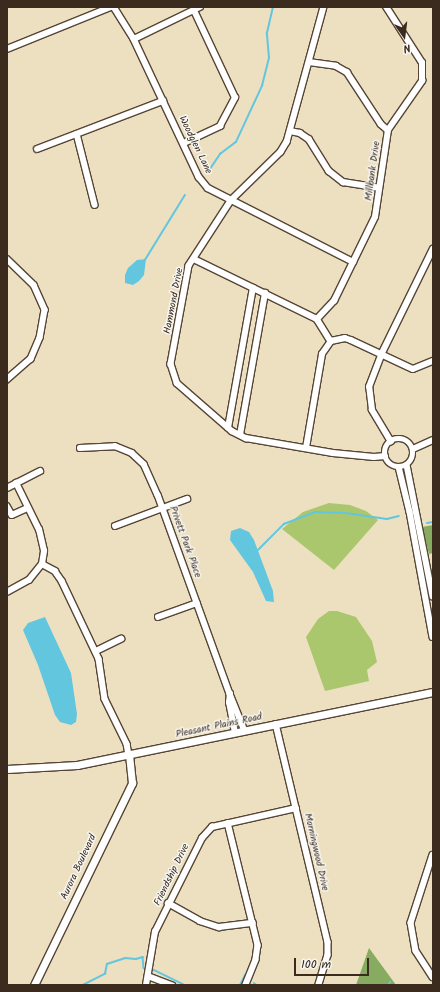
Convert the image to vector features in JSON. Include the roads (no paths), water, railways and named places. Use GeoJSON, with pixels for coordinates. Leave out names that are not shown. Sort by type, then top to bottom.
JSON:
{"type":"FeatureCollection","features":[{"type":"Feature","properties":{"kind":"street","name":"Woodglen Lane"},"geometry":{"type":"LineString","coordinates":[[113,7],[134,39],[200,177],[208,188],[353,262]]}},
{"type":"Feature","properties":{"kind":"street"},"geometry":{"type":"LineString","coordinates":[[7,49],[113,7]]}},
{"type":"Feature","properties":{"kind":"street"},"geometry":{"type":"LineString","coordinates":[[134,39],[200,7]]}},
{"type":"Feature","properties":{"kind":"street","name":"Hammond Drive"},"geometry":{"type":"LineString","coordinates":[[324,7],[290,131],[281,152],[231,201],[194,259],[187,274],[171,364],[177,383],[228,428],[240,435],[306,448],[374,457],[385,456]]}},
{"type":"Feature","properties":{"kind":"street","name":"Millbank Drive"},"geometry":{"type":"LineString","coordinates":[[317,319],[334,301],[375,217],[388,130],[422,81],[422,63],[386,7]]}},
{"type":"Feature","properties":{"kind":"street"},"geometry":{"type":"LineString","coordinates":[[184,143],[220,126],[235,98],[194,11]]}},
{"type":"Feature","properties":{"kind":"street"},"geometry":{"type":"LineString","coordinates":[[309,62],[342,68],[380,124],[388,130]]}},
{"type":"Feature","properties":{"kind":"street"},"geometry":{"type":"LineString","coordinates":[[36,149],[163,101]]}},
{"type":"Feature","properties":{"kind":"street"},"geometry":{"type":"LineString","coordinates":[[290,131],[300,133],[309,139],[335,177],[352,185],[379,188]]}},
{"type":"Feature","properties":{"kind":"street"},"geometry":{"type":"LineString","coordinates":[[77,134],[95,206]]}},
{"type":"Feature","properties":{"kind":"street"},"geometry":{"type":"LineString","coordinates":[[391,442],[376,420],[369,398],[369,387],[381,355],[433,249]]}},
{"type":"Feature","properties":{"kind":"street"},"geometry":{"type":"LineString","coordinates":[[7,258],[34,285],[45,310],[40,338],[31,359],[7,380]]}},
{"type":"Feature","properties":{"kind":"street"},"geometry":{"type":"LineString","coordinates":[[194,259],[317,319],[331,341]]}},
{"type":"Feature","properties":{"kind":"street"},"geometry":{"type":"LineString","coordinates":[[228,428],[253,288]]}},
{"type":"Feature","properties":{"kind":"street"},"geometry":{"type":"LineString","coordinates":[[240,435],[265,293]]}},
{"type":"Feature","properties":{"kind":"street"},"geometry":{"type":"LineString","coordinates":[[306,448],[322,354],[331,341],[344,338],[413,369],[433,361]]}},
{"type":"Feature","properties":{"kind":"street"},"geometry":{"type":"LineString","coordinates":[[404,440],[413,449],[413,458],[407,465],[399,467],[390,464],[385,456],[386,448],[391,442],[404,440]]}},
{"type":"Feature","properties":{"kind":"street"},"geometry":{"type":"LineString","coordinates":[[413,449],[433,440]]}},
{"type":"Feature","properties":{"kind":"street","name":"Privett Park Place"},"geometry":{"type":"LineString","coordinates":[[80,448],[115,446],[132,453],[144,464],[164,508],[230,694],[245,731]]}},
{"type":"Feature","properties":{"kind":"street"},"geometry":{"type":"LineString","coordinates":[[407,465],[430,559],[433,596]]}},
{"type":"Feature","properties":{"kind":"street"},"geometry":{"type":"LineString","coordinates":[[399,467],[410,512],[433,637]]}},
{"type":"Feature","properties":{"kind":"street"},"geometry":{"type":"LineString","coordinates":[[7,488],[40,471]]}},
{"type":"Feature","properties":{"kind":"street"},"geometry":{"type":"LineString","coordinates":[[7,592],[29,580],[42,564],[43,542],[16,483]]}},
{"type":"Feature","properties":{"kind":"street"},"geometry":{"type":"LineString","coordinates":[[115,526],[187,499]]}},
{"type":"Feature","properties":{"kind":"street"},"geometry":{"type":"LineString","coordinates":[[7,506],[12,515],[28,508]]}},
{"type":"Feature","properties":{"kind":"street"},"geometry":{"type":"LineString","coordinates":[[42,564],[56,571],[96,651],[99,659],[105,699],[127,744],[129,755]]}},
{"type":"Feature","properties":{"kind":"street"},"geometry":{"type":"LineString","coordinates":[[158,617],[198,603]]}},
{"type":"Feature","properties":{"kind":"street"},"geometry":{"type":"LineString","coordinates":[[96,651],[121,639]]}},
{"type":"Feature","properties":{"kind":"street","name":"Pleasant Plains Road"},"geometry":{"type":"LineString","coordinates":[[7,769],[77,765],[433,692]]}},
{"type":"Feature","properties":{"kind":"street","name":"Privett Park Place"},"geometry":{"type":"LineString","coordinates":[[230,694],[229,703],[235,733]]}},
{"type":"Feature","properties":{"kind":"street","name":"Morningwood Drive"},"geometry":{"type":"LineString","coordinates":[[276,724],[328,942],[328,954],[319,985]]}},
{"type":"Feature","properties":{"kind":"street","name":"Aurora Boulevard"},"geometry":{"type":"LineString","coordinates":[[34,985],[132,783],[129,755]]}},
{"type":"Feature","properties":{"kind":"street","name":"Friendship Drive"},"geometry":{"type":"LineString","coordinates":[[146,985],[155,932],[168,903],[202,838],[212,827],[296,808]]}},
{"type":"Feature","properties":{"kind":"street"},"geometry":{"type":"LineString","coordinates":[[228,823],[254,923],[257,954],[246,985]]}},
{"type":"Feature","properties":{"kind":"street"},"geometry":{"type":"LineString","coordinates":[[433,855],[411,923],[416,950],[433,977]]}},
{"type":"Feature","properties":{"kind":"street"},"geometry":{"type":"LineString","coordinates":[[168,903],[200,921],[219,927],[254,923]]}},
{"type":"Feature","properties":{"kind":"street"},"geometry":{"type":"LineString","coordinates":[[148,976],[172,985]]}},
{"type":"Feature","properties":{"kind":"water"},"geometry":{"type":"Polygon","coordinates":[[[146,259],[144,275],[139,281],[133,285],[125,283],[125,275],[128,268],[137,260],[146,259]]]}},
{"type":"Feature","properties":{"kind":"water"},"geometry":{"type":"Polygon","coordinates":[[[240,528],[249,532],[254,540],[273,591],[274,602],[266,601],[253,572],[230,540],[231,531],[240,528]]]}},
{"type":"Feature","properties":{"kind":"water"},"geometry":{"type":"Polygon","coordinates":[[[45,617],[71,673],[77,714],[76,722],[71,725],[60,722],[55,715],[38,665],[23,630],[28,623],[45,617]]]}},
{"type":"Feature","properties":{"kind":"waterway"},"geometry":{"type":"LineString","coordinates":[[208,172],[220,154],[236,142],[262,86],[269,58],[267,33],[273,7]]}},
{"type":"Feature","properties":{"kind":"waterway"},"geometry":{"type":"LineString","coordinates":[[145,260],[185,195]]}},
{"type":"Feature","properties":{"kind":"waterway"},"geometry":{"type":"LineString","coordinates":[[258,550],[284,524],[315,512],[346,513],[387,519],[399,516]]}},
{"type":"Feature","properties":{"kind":"waterway"},"geometry":{"type":"LineString","coordinates":[[427,523],[433,522]]}},
{"type":"Feature","properties":{"kind":"waterway"},"geometry":{"type":"LineString","coordinates":[[83,985],[105,974],[107,964],[125,958],[136,959],[143,957],[144,968]]}},
{"type":"Feature","properties":{"kind":"waterway"},"geometry":{"type":"LineString","coordinates":[[152,969],[185,985]]}},
{"type":"Feature","properties":{"kind":"waterway"},"geometry":{"type":"LineString","coordinates":[[240,985],[245,975]]}}]}
